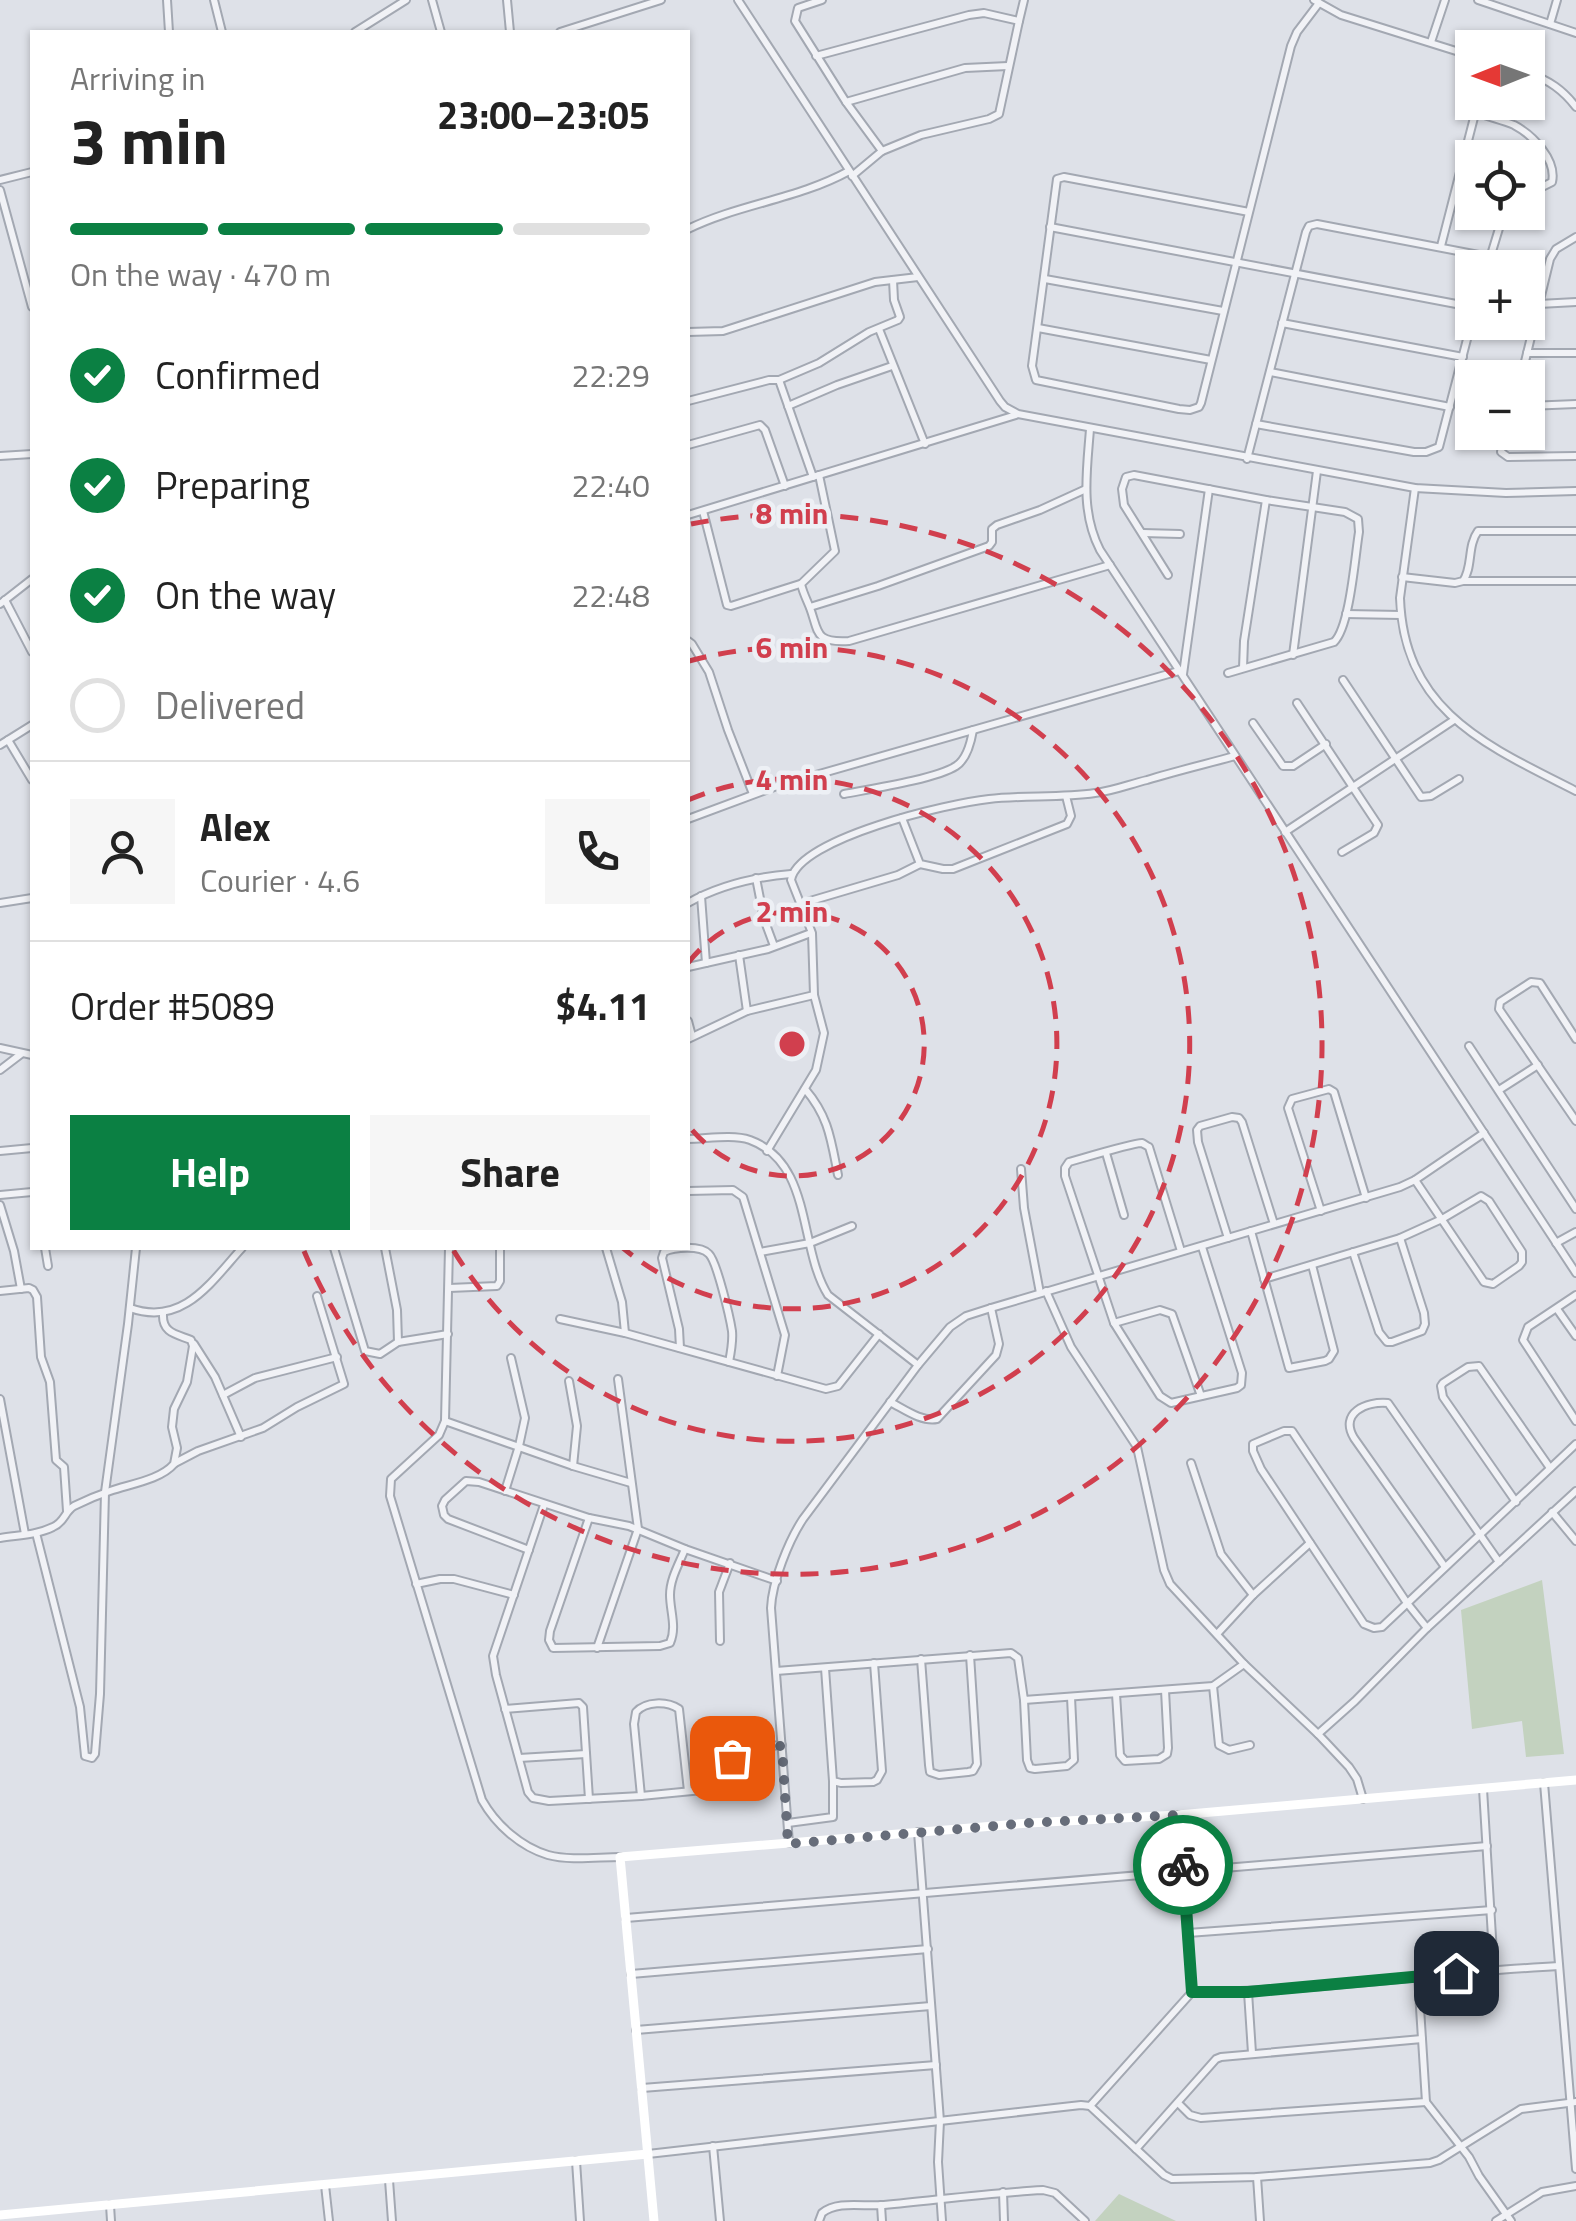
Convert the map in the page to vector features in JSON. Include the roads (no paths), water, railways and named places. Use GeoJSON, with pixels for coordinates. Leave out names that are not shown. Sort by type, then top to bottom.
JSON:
{"type":"FeatureCollection","features":[{"type":"Feature","properties":{"kind":"street"},"geometry":{"type":"LineString","coordinates":[[167,0],[169,30]]}},
{"type":"Feature","properties":{"kind":"street"},"geometry":{"type":"LineString","coordinates":[[214,0],[222,30]]}},
{"type":"Feature","properties":{"kind":"street"},"geometry":{"type":"LineString","coordinates":[[358,30],[406,0]]}},
{"type":"Feature","properties":{"kind":"street"},"geometry":{"type":"LineString","coordinates":[[432,0],[440,30]]}},
{"type":"Feature","properties":{"kind":"street"},"geometry":{"type":"LineString","coordinates":[[507,0],[510,30]]}},
{"type":"Feature","properties":{"kind":"street"},"geometry":{"type":"LineString","coordinates":[[566,30],[661,0]]}},
{"type":"Feature","properties":{"kind":"street"},"geometry":{"type":"LineString","coordinates":[[738,0],[1004,407],[1018,414],[1090,429],[1415,488],[1506,493],[1576,491]]}},
{"type":"Feature","properties":{"kind":"street"},"geometry":{"type":"LineString","coordinates":[[822,0],[800,6],[794,17],[846,102],[882,151]]}},
{"type":"Feature","properties":{"kind":"street"},"geometry":{"type":"LineString","coordinates":[[690,228],[850,174],[882,151],[921,135],[995,117],[1003,103],[1024,0]]}},
{"type":"Feature","properties":{"kind":"street"},"geometry":{"type":"LineString","coordinates":[[1432,42],[1445,0]]}},
{"type":"Feature","properties":{"kind":"street"},"geometry":{"type":"LineString","coordinates":[[1478,0],[1501,4],[1576,33]]}},
{"type":"Feature","properties":{"kind":"street"},"geometry":{"type":"LineString","coordinates":[[1550,24],[1558,0]]}},
{"type":"Feature","properties":{"kind":"street"},"geometry":{"type":"LineString","coordinates":[[1249,212],[1061,176],[1056,180],[1032,366],[1036,380],[1162,406],[1190,410],[1199,407],[1237,262],[1291,46],[1316,2],[1345,16],[1455,50]]}},
{"type":"Feature","properties":{"kind":"street"},"geometry":{"type":"LineString","coordinates":[[816,56],[976,13],[1019,20]]}},
{"type":"Feature","properties":{"kind":"street"},"geometry":{"type":"LineString","coordinates":[[846,102],[965,68],[1008,66]]}},
{"type":"Feature","properties":{"kind":"street"},"geometry":{"type":"LineString","coordinates":[[1545,79],[1564,92],[1576,108]]}},
{"type":"Feature","properties":{"kind":"street"},"geometry":{"type":"LineString","coordinates":[[1498,120],[1520,128],[1532,140]]}},
{"type":"Feature","properties":{"kind":"street"},"geometry":{"type":"LineString","coordinates":[[1545,155],[1554,170],[1552,182],[1545,186]]}},
{"type":"Feature","properties":{"kind":"street"},"geometry":{"type":"LineString","coordinates":[[0,180],[30,172]]}},
{"type":"Feature","properties":{"kind":"street"},"geometry":{"type":"LineString","coordinates":[[0,190],[30,300]]}},
{"type":"Feature","properties":{"kind":"street"},"geometry":{"type":"LineString","coordinates":[[1441,246],[1455,193]]}},
{"type":"Feature","properties":{"kind":"street"},"geometry":{"type":"LineString","coordinates":[[1247,459],[1306,232],[1314,224],[1459,250]]}},
{"type":"Feature","properties":{"kind":"street"},"geometry":{"type":"LineString","coordinates":[[1050,227],[1455,304]]}},
{"type":"Feature","properties":{"kind":"street"},"geometry":{"type":"LineString","coordinates":[[1545,280],[1553,253],[1576,237]]}},
{"type":"Feature","properties":{"kind":"street"},"geometry":{"type":"LineString","coordinates":[[690,332],[723,331],[875,282],[918,277]]}},
{"type":"Feature","properties":{"kind":"street"},"geometry":{"type":"LineString","coordinates":[[1045,279],[1223,311]]}},
{"type":"Feature","properties":{"kind":"street"},"geometry":{"type":"LineString","coordinates":[[690,400],[778,380],[819,363],[881,325],[898,320],[893,280]]}},
{"type":"Feature","properties":{"kind":"street"},"geometry":{"type":"LineString","coordinates":[[1545,304],[1576,302]]}},
{"type":"Feature","properties":{"kind":"street"},"geometry":{"type":"LineString","coordinates":[[1282,323],[1463,357]]}},
{"type":"Feature","properties":{"kind":"street"},"geometry":{"type":"LineString","coordinates":[[1038,328],[1211,360]]}},
{"type":"Feature","properties":{"kind":"street"},"geometry":{"type":"LineString","coordinates":[[879,329],[924,444]]}},
{"type":"Feature","properties":{"kind":"street"},"geometry":{"type":"LineString","coordinates":[[1256,424],[1426,452],[1439,447],[1467,340]]}},
{"type":"Feature","properties":{"kind":"street"},"geometry":{"type":"LineString","coordinates":[[1525,360],[1530,340]]}},
{"type":"Feature","properties":{"kind":"street"},"geometry":{"type":"LineString","coordinates":[[1527,353],[1576,353]]}},
{"type":"Feature","properties":{"kind":"street"},"geometry":{"type":"LineString","coordinates":[[788,406],[892,366]]}},
{"type":"Feature","properties":{"kind":"street"},"geometry":{"type":"LineString","coordinates":[[1270,372],[1450,407]]}},
{"type":"Feature","properties":{"kind":"street"},"geometry":{"type":"LineString","coordinates":[[703,511],[727,605],[801,584],[835,551],[816,476],[778,380]]}},
{"type":"Feature","properties":{"kind":"street"},"geometry":{"type":"LineString","coordinates":[[1545,405],[1576,404]]}},
{"type":"Feature","properties":{"kind":"street"},"geometry":{"type":"LineString","coordinates":[[690,514],[1018,414]]}},
{"type":"Feature","properties":{"kind":"street"},"geometry":{"type":"LineString","coordinates":[[690,444],[760,425],[784,486]]}},
{"type":"Feature","properties":{"kind":"street"},"geometry":{"type":"LineString","coordinates":[[1090,429],[1086,506],[1093,536],[1576,1273]]}},
{"type":"Feature","properties":{"kind":"street"},"geometry":{"type":"LineString","coordinates":[[1501,450],[1508,457],[1576,456]]}},
{"type":"Feature","properties":{"kind":"street"},"geometry":{"type":"LineString","coordinates":[[0,456],[30,454]]}},
{"type":"Feature","properties":{"kind":"street"},"geometry":{"type":"LineString","coordinates":[[1292,655],[1317,471]]}},
{"type":"Feature","properties":{"kind":"street"},"geometry":{"type":"LineString","coordinates":[[1168,575],[1124,505],[1122,488],[1126,477],[1134,475],[1345,512],[1358,518],[1342,633],[1334,642],[1228,673]]}},
{"type":"Feature","properties":{"kind":"street"},"geometry":{"type":"LineString","coordinates":[[1415,488],[1402,577],[1401,615],[1420,674],[1454,720],[1493,749],[1576,790]]}},
{"type":"Feature","properties":{"kind":"street"},"geometry":{"type":"LineString","coordinates":[[810,607],[988,546],[992,529],[997,525],[1086,489]]}},
{"type":"Feature","properties":{"kind":"street"},"geometry":{"type":"LineString","coordinates":[[1181,673],[1209,489]]}},
{"type":"Feature","properties":{"kind":"street"},"geometry":{"type":"LineString","coordinates":[[1243,668],[1266,500]]}},
{"type":"Feature","properties":{"kind":"street"},"geometry":{"type":"LineString","coordinates":[[1462,582],[1468,574],[1478,531],[1576,531]]}},
{"type":"Feature","properties":{"kind":"street"},"geometry":{"type":"LineString","coordinates":[[1142,533],[1180,534]]}},
{"type":"Feature","properties":{"kind":"street"},"geometry":{"type":"LineString","coordinates":[[801,584],[817,634],[848,641],[1110,565]]}},
{"type":"Feature","properties":{"kind":"street"},"geometry":{"type":"LineString","coordinates":[[1402,577],[1455,583],[1576,581]]}},
{"type":"Feature","properties":{"kind":"street"},"geometry":{"type":"LineString","coordinates":[[30,581],[2,602],[30,649]]}},
{"type":"Feature","properties":{"kind":"street"},"geometry":{"type":"LineString","coordinates":[[1346,614],[1401,615]]}},
{"type":"Feature","properties":{"kind":"street"},"geometry":{"type":"LineString","coordinates":[[690,642],[713,682],[754,794]]}},
{"type":"Feature","properties":{"kind":"street"},"geometry":{"type":"LineString","coordinates":[[690,818],[754,794],[1181,673]]}},
{"type":"Feature","properties":{"kind":"street"},"geometry":{"type":"LineString","coordinates":[[1343,680],[1421,798],[1432,796],[1459,779]]}},
{"type":"Feature","properties":{"kind":"street"},"geometry":{"type":"LineString","coordinates":[[1298,702],[1378,825],[1374,834],[1342,852]]}},
{"type":"Feature","properties":{"kind":"street"},"geometry":{"type":"LineString","coordinates":[[1285,832],[1454,720]]}},
{"type":"Feature","properties":{"kind":"street"},"geometry":{"type":"LineString","coordinates":[[1252,723],[1283,766],[1293,766],[1326,744]]}},
{"type":"Feature","properties":{"kind":"street"},"geometry":{"type":"LineString","coordinates":[[30,726],[3,741],[30,777]]}},
{"type":"Feature","properties":{"kind":"street"},"geometry":{"type":"LineString","coordinates":[[844,794],[956,767],[970,745],[973,730]]}},
{"type":"Feature","properties":{"kind":"street"},"geometry":{"type":"LineString","coordinates":[[768,1151],[818,1062],[824,1033],[814,995],[812,933],[791,880],[801,862],[847,836],[960,803],[1102,792],[1235,756]]}},
{"type":"Feature","properties":{"kind":"street"},"geometry":{"type":"LineString","coordinates":[[800,904],[898,876],[920,864],[953,868],[1067,824],[1071,816],[1066,796]]}},
{"type":"Feature","properties":{"kind":"street"},"geometry":{"type":"LineString","coordinates":[[902,818],[920,864]]}},
{"type":"Feature","properties":{"kind":"street"},"geometry":{"type":"LineString","coordinates":[[690,902],[722,887],[792,874]]}},
{"type":"Feature","properties":{"kind":"street"},"geometry":{"type":"LineString","coordinates":[[756,878],[774,946]]}},
{"type":"Feature","properties":{"kind":"street"},"geometry":{"type":"LineString","coordinates":[[701,896],[706,963]]}},
{"type":"Feature","properties":{"kind":"street"},"geometry":{"type":"LineString","coordinates":[[0,903],[30,898]]}},
{"type":"Feature","properties":{"kind":"street"},"geometry":{"type":"LineString","coordinates":[[690,967],[812,933]]}},
{"type":"Feature","properties":{"kind":"street"},"geometry":{"type":"LineString","coordinates":[[740,955],[747,1011]]}},
{"type":"Feature","properties":{"kind":"street"},"geometry":{"type":"LineString","coordinates":[[1576,1039],[1540,983],[1531,982],[1501,1000],[1499,1009],[1576,1121]]}},
{"type":"Feature","properties":{"kind":"street"},"geometry":{"type":"LineString","coordinates":[[690,1038],[747,1011],[814,995]]}},
{"type":"Feature","properties":{"kind":"street"},"geometry":{"type":"LineString","coordinates":[[1470,1046],[1576,1209]]}},
{"type":"Feature","properties":{"kind":"street"},"geometry":{"type":"LineString","coordinates":[[0,1048],[30,1054]]}},
{"type":"Feature","properties":{"kind":"street"},"geometry":{"type":"LineString","coordinates":[[0,1070],[21,1054]]}},
{"type":"Feature","properties":{"kind":"street"},"geometry":{"type":"LineString","coordinates":[[1499,1090],[1538,1065]]}},
{"type":"Feature","properties":{"kind":"street"},"geometry":{"type":"LineString","coordinates":[[805,1089],[825,1117],[838,1175]]}},
{"type":"Feature","properties":{"kind":"street"},"geometry":{"type":"LineString","coordinates":[[1321,1211],[1288,1108],[1292,1100],[1323,1089],[1334,1092],[1366,1198]]}},
{"type":"Feature","properties":{"kind":"street"},"geometry":{"type":"LineString","coordinates":[[1228,1238],[1198,1142],[1200,1126],[1239,1118],[1274,1224]]}},
{"type":"Feature","properties":{"kind":"street"},"geometry":{"type":"LineString","coordinates":[[788,1844],[771,1608],[777,1580],[803,1518],[950,1328],[959,1320],[990,1308],[1400,1187],[1484,1133]]}},
{"type":"Feature","properties":{"kind":"street"},"geometry":{"type":"LineString","coordinates":[[690,1139],[745,1139],[780,1160],[788,1171],[828,1295],[918,1365]]}},
{"type":"Feature","properties":{"kind":"street"},"geometry":{"type":"LineString","coordinates":[[1181,1252],[1149,1147],[1137,1143],[1069,1162],[1065,1176],[1114,1323],[1164,1400],[1172,1402],[1237,1388],[1242,1380],[1202,1247]]}},
{"type":"Feature","properties":{"kind":"street"},"geometry":{"type":"LineString","coordinates":[[0,1151],[30,1148]]}},
{"type":"Feature","properties":{"kind":"street"},"geometry":{"type":"LineString","coordinates":[[1106,1153],[1124,1214]]}},
{"type":"Feature","properties":{"kind":"street"},"geometry":{"type":"LineString","coordinates":[[1021,1169],[1024,1208],[1043,1292],[1070,1347],[1137,1447],[1166,1578],[1244,1664],[1318,1734],[1357,1779],[1363,1799]]}},
{"type":"Feature","properties":{"kind":"street"},"geometry":{"type":"LineString","coordinates":[[1264,1279],[1400,1238],[1442,1220],[1476,1196],[1485,1198],[1522,1252],[1522,1262],[1492,1284],[1484,1282],[1442,1220],[1415,1180]]}},
{"type":"Feature","properties":{"kind":"street"},"geometry":{"type":"LineString","coordinates":[[690,1191],[739,1192],[746,1204],[785,1336],[777,1376]]}},
{"type":"Feature","properties":{"kind":"street"},"geometry":{"type":"LineString","coordinates":[[0,1195],[30,1192]]}},
{"type":"Feature","properties":{"kind":"street"},"geometry":{"type":"LineString","coordinates":[[0,1205],[21,1289]]}},
{"type":"Feature","properties":{"kind":"street"},"geometry":{"type":"LineString","coordinates":[[760,1252],[810,1243],[852,1226]]}},
{"type":"Feature","properties":{"kind":"street"},"geometry":{"type":"LineString","coordinates":[[1251,1231],[1287,1365],[1293,1368],[1325,1361],[1332,1355],[1334,1344],[1312,1264]]}},
{"type":"Feature","properties":{"kind":"street"},"geometry":{"type":"LineString","coordinates":[[1556,1244],[1576,1232]]}},
{"type":"Feature","properties":{"kind":"street"},"geometry":{"type":"LineString","coordinates":[[1354,1252],[1379,1332],[1387,1342],[1392,1342],[1422,1331],[1425,1324],[1400,1238]]}},
{"type":"Feature","properties":{"kind":"street"},"geometry":{"type":"LineString","coordinates":[[690,1249],[707,1251],[714,1262],[730,1322],[729,1362]]}},
{"type":"Feature","properties":{"kind":"street"},"geometry":{"type":"LineString","coordinates":[[45,1250],[48,1266]]}},
{"type":"Feature","properties":{"kind":"street"},"geometry":{"type":"LineString","coordinates":[[36,1533],[80,1707],[85,1756],[92,1758],[100,1694],[105,1492],[136,1250]]}},
{"type":"Feature","properties":{"kind":"street"},"geometry":{"type":"LineString","coordinates":[[130,1308],[163,1314],[205,1290],[240,1250]]}},
{"type":"Feature","properties":{"kind":"street"},"geometry":{"type":"LineString","coordinates":[[335,1250],[366,1351],[380,1354],[398,1342],[448,1334]]}},
{"type":"Feature","properties":{"kind":"street"},"geometry":{"type":"LineString","coordinates":[[385,1250],[394,1289],[398,1342]]}},
{"type":"Feature","properties":{"kind":"street"},"geometry":{"type":"LineString","coordinates":[[450,1250],[445,1420],[438,1434],[394,1475],[389,1484],[390,1496],[482,1800],[517,1840],[546,1854],[620,1857],[1576,1780]]}},
{"type":"Feature","properties":{"kind":"street"},"geometry":{"type":"LineString","coordinates":[[449,1288],[497,1286],[500,1250]]}},
{"type":"Feature","properties":{"kind":"street"},"geometry":{"type":"LineString","coordinates":[[607,1250],[622,1302],[625,1333]]}},
{"type":"Feature","properties":{"kind":"street"},"geometry":{"type":"LineString","coordinates":[[668,1250],[662,1258],[680,1348]]}},
{"type":"Feature","properties":{"kind":"street"},"geometry":{"type":"LineString","coordinates":[[0,1291],[33,1290],[37,1297],[41,1357],[50,1382],[56,1460],[64,1467],[67,1511],[58,1526],[0,1538]]}},
{"type":"Feature","properties":{"kind":"street"},"geometry":{"type":"LineString","coordinates":[[1576,1295],[1528,1327],[1523,1340],[1576,1420]]}},
{"type":"Feature","properties":{"kind":"street"},"geometry":{"type":"LineString","coordinates":[[67,1511],[105,1492],[162,1474],[198,1452],[263,1428],[343,1385],[317,1296]]}},
{"type":"Feature","properties":{"kind":"street"},"geometry":{"type":"LineString","coordinates":[[890,1402],[922,1418],[937,1419],[996,1354],[998,1344],[990,1308]]}},
{"type":"Feature","properties":{"kind":"street"},"geometry":{"type":"LineString","coordinates":[[1557,1309],[1576,1336]]}},
{"type":"Feature","properties":{"kind":"street"},"geometry":{"type":"LineString","coordinates":[[1114,1323],[1160,1310],[1172,1314],[1201,1396]]}},
{"type":"Feature","properties":{"kind":"street"},"geometry":{"type":"LineString","coordinates":[[163,1314],[169,1332],[191,1340],[216,1377],[240,1437]]}},
{"type":"Feature","properties":{"kind":"street"},"geometry":{"type":"LineString","coordinates":[[560,1319],[832,1389],[879,1334]]}},
{"type":"Feature","properties":{"kind":"street"},"geometry":{"type":"LineString","coordinates":[[174,1464],[177,1448],[172,1419],[188,1382],[191,1340]]}},
{"type":"Feature","properties":{"kind":"street"},"geometry":{"type":"LineString","coordinates":[[224,1395],[265,1374],[337,1357]]}},
{"type":"Feature","properties":{"kind":"street"},"geometry":{"type":"LineString","coordinates":[[505,1491],[525,1418],[511,1358]]}},
{"type":"Feature","properties":{"kind":"street"},"geometry":{"type":"LineString","coordinates":[[1516,1502],[1443,1397],[1443,1383],[1468,1367],[1482,1368],[1550,1469]]}},
{"type":"Feature","properties":{"kind":"street"},"geometry":{"type":"LineString","coordinates":[[597,1648],[638,1529],[618,1379]]}},
{"type":"Feature","properties":{"kind":"street"},"geometry":{"type":"LineString","coordinates":[[569,1382],[577,1426],[573,1466]]}},
{"type":"Feature","properties":{"kind":"street"},"geometry":{"type":"LineString","coordinates":[[0,1399],[25,1534]]}},
{"type":"Feature","properties":{"kind":"street"},"geometry":{"type":"LineString","coordinates":[[1445,1566],[1354,1438],[1349,1421],[1353,1413],[1388,1402],[1498,1562]]}},
{"type":"Feature","properties":{"kind":"street"},"geometry":{"type":"LineString","coordinates":[[445,1420],[631,1484]]}},
{"type":"Feature","properties":{"kind":"street"},"geometry":{"type":"LineString","coordinates":[[1427,1628],[1407,1603],[1297,1437],[1284,1431],[1253,1444],[1261,1469],[1369,1627],[1382,1626],[1407,1603],[1445,1566],[1480,1536],[1576,1444]]}},
{"type":"Feature","properties":{"kind":"street"},"geometry":{"type":"LineString","coordinates":[[1191,1463],[1221,1554],[1253,1595]]}},
{"type":"Feature","properties":{"kind":"street"},"geometry":{"type":"LineString","coordinates":[[529,1550],[454,1522],[444,1516],[445,1500],[466,1481],[479,1482],[589,1518],[638,1529],[777,1580]]}},
{"type":"Feature","properties":{"kind":"street"},"geometry":{"type":"LineString","coordinates":[[1318,1734],[1576,1491]]}},
{"type":"Feature","properties":{"kind":"street"},"geometry":{"type":"LineString","coordinates":[[544,1504],[493,1656],[528,1792],[533,1798],[549,1802],[730,1787],[736,1749],[782,1746]]}},
{"type":"Feature","properties":{"kind":"street"},"geometry":{"type":"LineString","coordinates":[[1552,1512],[1576,1541]]}},
{"type":"Feature","properties":{"kind":"street"},"geometry":{"type":"LineString","coordinates":[[589,1518],[550,1630],[553,1648],[670,1643],[674,1632],[670,1592],[685,1549]]}},
{"type":"Feature","properties":{"kind":"street"},"geometry":{"type":"LineString","coordinates":[[1217,1634],[1310,1543]]}},
{"type":"Feature","properties":{"kind":"street"},"geometry":{"type":"LineString","coordinates":[[720,1641],[720,1592],[730,1563]]}},
{"type":"Feature","properties":{"kind":"street"},"geometry":{"type":"LineString","coordinates":[[416,1584],[454,1579],[514,1595]]}},
{"type":"Feature","properties":{"kind":"street"},"geometry":{"type":"LineString","coordinates":[[776,1670],[1015,1654],[1024,1700],[1027,1760],[1035,1770],[1067,1766],[1074,1760],[1071,1697]]}},
{"type":"Feature","properties":{"kind":"street"},"geometry":{"type":"LineString","coordinates":[[921,1658],[928,1765],[930,1772],[939,1774],[973,1771],[978,1764],[970,1655]]}},
{"type":"Feature","properties":{"kind":"street"},"geometry":{"type":"LineString","coordinates":[[833,1781],[873,1782],[881,1776],[874,1663]]}},
{"type":"Feature","properties":{"kind":"street"},"geometry":{"type":"LineString","coordinates":[[1024,1700],[1213,1686],[1244,1664]]}},
{"type":"Feature","properties":{"kind":"street"},"geometry":{"type":"LineString","coordinates":[[788,1823],[833,1817],[824,1668]]}},
{"type":"Feature","properties":{"kind":"street"},"geometry":{"type":"LineString","coordinates":[[1213,1686],[1219,1745],[1234,1750],[1250,1744]]}},
{"type":"Feature","properties":{"kind":"street"},"geometry":{"type":"LineString","coordinates":[[1116,1694],[1122,1759],[1159,1759],[1167,1754],[1168,1748],[1165,1690]]}},
{"type":"Feature","properties":{"kind":"street"},"geometry":{"type":"LineString","coordinates":[[505,1709],[579,1703],[584,1712],[589,1799]]}},
{"type":"Feature","properties":{"kind":"street"},"geometry":{"type":"LineString","coordinates":[[641,1796],[634,1724],[636,1712],[648,1704],[679,1708],[688,1791]]}},
{"type":"Feature","properties":{"kind":"street"},"geometry":{"type":"LineString","coordinates":[[519,1758],[586,1754]]}},
{"type":"Feature","properties":{"kind":"street"},"geometry":{"type":"LineString","coordinates":[[1544,1783],[1576,2169]]}},
{"type":"Feature","properties":{"kind":"street"},"geometry":{"type":"LineString","coordinates":[[1483,1789],[1494,1970]]}},
{"type":"Feature","properties":{"kind":"street"},"geometry":{"type":"LineString","coordinates":[[1090,2106],[1192,1992],[1178,1815]]}},
{"type":"Feature","properties":{"kind":"street"},"geometry":{"type":"LineString","coordinates":[[918,1832],[940,2121],[942,2221]]}},
{"type":"Feature","properties":{"kind":"street"},"geometry":{"type":"LineString","coordinates":[[624,1918],[1487,1846]]}},
{"type":"Feature","properties":{"kind":"street"},"geometry":{"type":"LineString","coordinates":[[620,1857],[654,2221]]}},
{"type":"Feature","properties":{"kind":"street"},"geometry":{"type":"LineString","coordinates":[[1188,1933],[1492,1910]]}},
{"type":"Feature","properties":{"kind":"street"},"geometry":{"type":"LineString","coordinates":[[631,1974],[928,1950]]}},
{"type":"Feature","properties":{"kind":"street"},"geometry":{"type":"LineString","coordinates":[[1192,1992],[1248,1992],[1559,1966]]}},
{"type":"Feature","properties":{"kind":"street"},"geometry":{"type":"LineString","coordinates":[[1418,1976],[1426,2102],[1510,2218]]}},
{"type":"Feature","properties":{"kind":"street"},"geometry":{"type":"LineString","coordinates":[[1248,1992],[1252,2052]]}},
{"type":"Feature","properties":{"kind":"street"},"geometry":{"type":"LineString","coordinates":[[636,2030],[931,2006]]}},
{"type":"Feature","properties":{"kind":"street"},"geometry":{"type":"LineString","coordinates":[[1136,2149],[1216,2059],[1226,2055],[1422,2039]]}},
{"type":"Feature","properties":{"kind":"street"},"geometry":{"type":"LineString","coordinates":[[642,2088],[936,2065]]}},
{"type":"Feature","properties":{"kind":"street"},"geometry":{"type":"LineString","coordinates":[[1178,2103],[1190,2115],[1201,2118],[1426,2102]]}},
{"type":"Feature","properties":{"kind":"street"},"geometry":{"type":"LineString","coordinates":[[0,2215],[47,2216],[110,2206],[648,2154],[1068,2106],[1090,2106],[1172,2179],[1257,2177],[1430,2163],[1521,2108],[1573,2103]]}},
{"type":"Feature","properties":{"kind":"street"},"geometry":{"type":"LineString","coordinates":[[713,2146],[720,2221]]}},
{"type":"Feature","properties":{"kind":"street"},"geometry":{"type":"LineString","coordinates":[[576,2161],[580,2221]]}},
{"type":"Feature","properties":{"kind":"street"},"geometry":{"type":"LineString","coordinates":[[1257,2177],[1260,2221]]}},
{"type":"Feature","properties":{"kind":"street"},"geometry":{"type":"LineString","coordinates":[[389,2180],[392,2221]]}},
{"type":"Feature","properties":{"kind":"street"},"geometry":{"type":"LineString","coordinates":[[326,2184],[329,2221]]}},
{"type":"Feature","properties":{"kind":"street"},"geometry":{"type":"LineString","coordinates":[[1496,2221],[1510,2218],[1542,2192],[1576,2186]]}},
{"type":"Feature","properties":{"kind":"street"},"geometry":{"type":"LineString","coordinates":[[819,2221],[832,2206],[1051,2191],[1085,2221]]}},
{"type":"Feature","properties":{"kind":"street"},"geometry":{"type":"LineString","coordinates":[[1003,2192],[1004,2221]]}},
{"type":"Feature","properties":{"kind":"street"},"geometry":{"type":"LineString","coordinates":[[881,2205],[882,2221]]}},
{"type":"Feature","properties":{"kind":"street"},"geometry":{"type":"LineString","coordinates":[[110,2206],[111,2221]]}}]}
